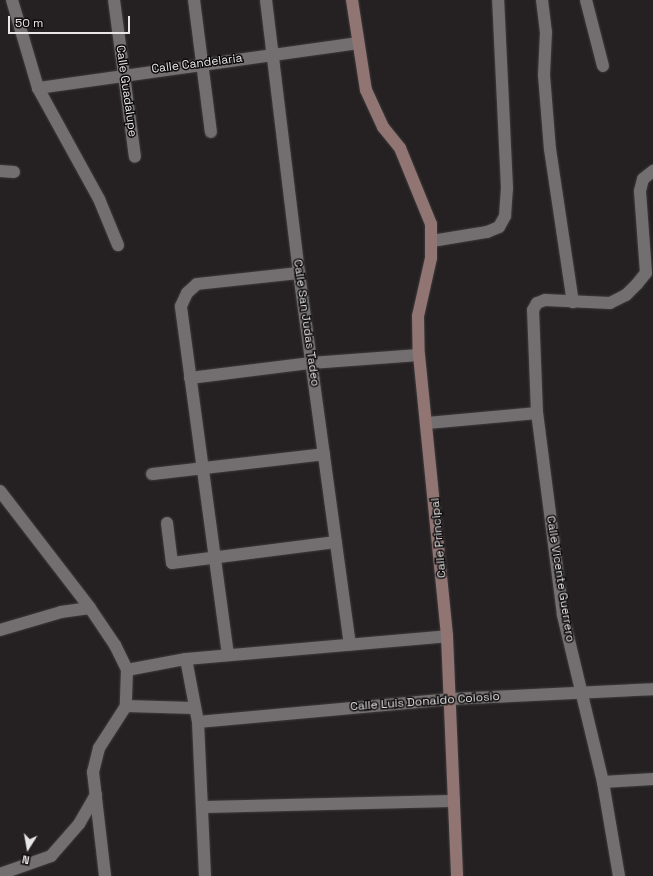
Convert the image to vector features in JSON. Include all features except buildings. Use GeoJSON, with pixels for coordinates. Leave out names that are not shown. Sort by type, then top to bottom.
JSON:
{"type":"FeatureCollection","features":[{"type":"Feature","properties":{"kind":"street"},"geometry":{"type":"LineString","coordinates":[[12,0],[38,88],[99,199],[118,245]]}},
{"type":"Feature","properties":{"kind":"street","name":"Calle Guadalupe"},"geometry":{"type":"LineString","coordinates":[[114,0],[135,157]]}},
{"type":"Feature","properties":{"kind":"street"},"geometry":{"type":"LineString","coordinates":[[194,0],[210,132]]}},
{"type":"Feature","properties":{"kind":"street","name":"Calle San Judas Tadeo"},"geometry":{"type":"LineString","coordinates":[[266,0],[299,272],[350,644]]}},
{"type":"Feature","properties":{"kind":"street"},"geometry":{"type":"LineString","coordinates":[[352,0],[358,44]]}},
{"type":"Feature","properties":{"kind":"street"},"geometry":{"type":"LineString","coordinates":[[432,241],[487,232],[499,227],[505,216],[507,188],[498,0]]}},
{"type":"Feature","properties":{"kind":"street"},"geometry":{"type":"LineString","coordinates":[[542,0],[546,32],[544,75],[550,149],[573,302],[610,303],[626,295],[650,273],[640,191],[643,179],[653,171]]}},
{"type":"Feature","properties":{"kind":"street"},"geometry":{"type":"LineString","coordinates":[[586,0],[603,66]]}},
{"type":"Feature","properties":{"kind":"street","name":"Calle Candelaria"},"geometry":{"type":"LineString","coordinates":[[38,88],[123,74],[358,44]]}},
{"type":"Feature","properties":{"kind":"street","name":"Calle Principal"},"geometry":{"type":"LineString","coordinates":[[358,44],[366,90],[373,109],[400,148],[431,224],[432,241],[418,316],[419,356],[428,423],[447,636],[451,699],[457,876]]}},
{"type":"Feature","properties":{"kind":"street"},"geometry":{"type":"LineString","coordinates":[[0,171],[14,172]]}},
{"type":"Feature","properties":{"kind":"street"},"geometry":{"type":"LineString","coordinates":[[228,655],[201,468],[181,306],[187,293],[197,284],[299,272]]}},
{"type":"Feature","properties":{"kind":"street","name":"Calle Vicente Guerrero"},"geometry":{"type":"LineString","coordinates":[[573,302],[545,300],[537,302],[533,310],[537,413],[563,615],[603,782],[619,876]]}},
{"type":"Feature","properties":{"kind":"street"},"geometry":{"type":"LineString","coordinates":[[190,378],[311,363],[419,356]]}},
{"type":"Feature","properties":{"kind":"street"},"geometry":{"type":"LineString","coordinates":[[428,423],[537,413]]}},
{"type":"Feature","properties":{"kind":"street"},"geometry":{"type":"LineString","coordinates":[[152,474],[324,454]]}},
{"type":"Feature","properties":{"kind":"street"},"geometry":{"type":"LineString","coordinates":[[0,491],[90,608],[115,645],[127,670],[126,706],[99,748],[93,772],[105,876]]}},
{"type":"Feature","properties":{"kind":"street"},"geometry":{"type":"LineString","coordinates":[[167,523],[172,563],[336,542]]}},
{"type":"Feature","properties":{"kind":"street"},"geometry":{"type":"LineString","coordinates":[[0,630],[61,612],[90,608]]}},
{"type":"Feature","properties":{"kind":"street"},"geometry":{"type":"LineString","coordinates":[[127,670],[186,659],[447,636]]}},
{"type":"Feature","properties":{"kind":"street"},"geometry":{"type":"LineString","coordinates":[[186,659],[193,708],[198,722],[205,876]]}},
{"type":"Feature","properties":{"kind":"street","name":"Calle Luis Donaldo Colosio"},"geometry":{"type":"LineString","coordinates":[[198,722],[451,699],[653,689]]}},
{"type":"Feature","properties":{"kind":"street"},"geometry":{"type":"LineString","coordinates":[[126,706],[193,708]]}},
{"type":"Feature","properties":{"kind":"street"},"geometry":{"type":"LineString","coordinates":[[603,782],[653,779]]}},
{"type":"Feature","properties":{"kind":"street"},"geometry":{"type":"LineString","coordinates":[[0,874],[51,856],[79,824],[96,794]]}},
{"type":"Feature","properties":{"kind":"street"},"geometry":{"type":"LineString","coordinates":[[202,807],[454,801]]}}]}
